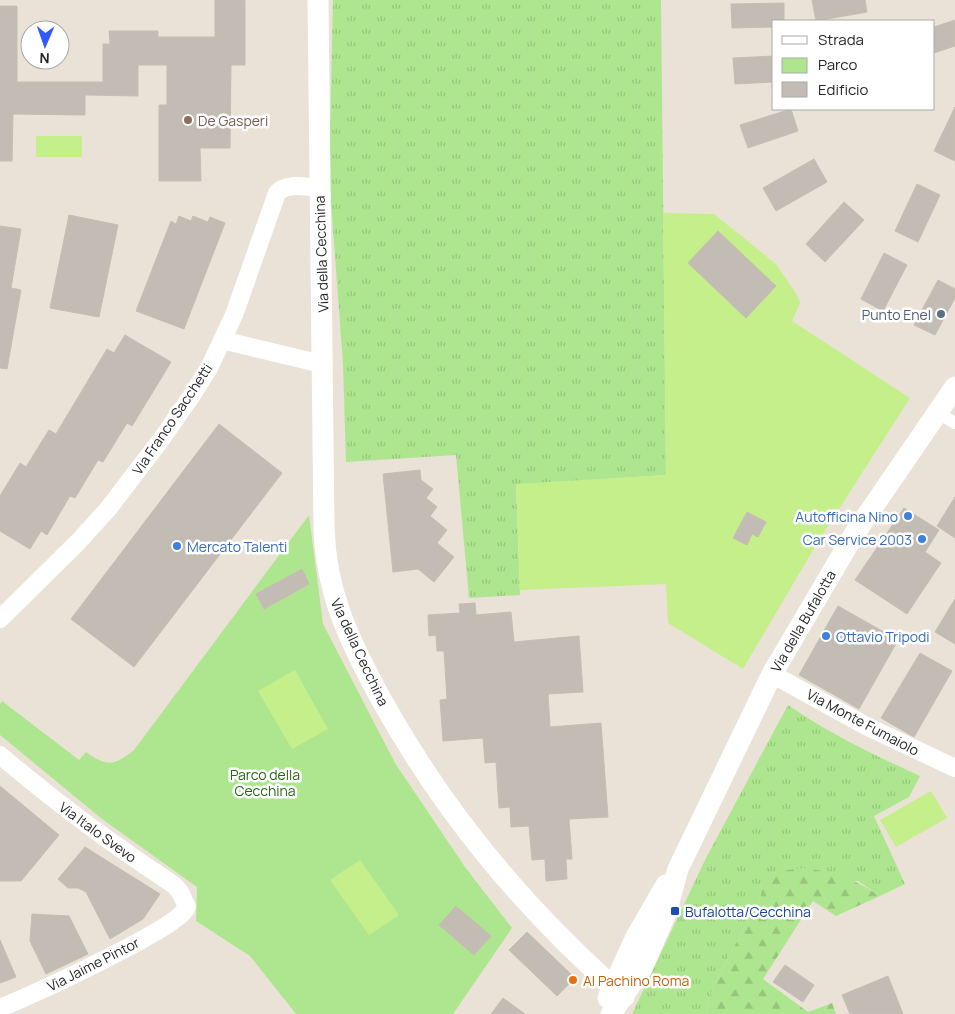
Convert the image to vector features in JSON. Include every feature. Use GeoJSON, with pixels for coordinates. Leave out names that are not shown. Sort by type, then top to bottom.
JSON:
{"type":"FeatureCollection","features":[{"type":"Feature","properties":{"kind":"street","name":"Via della Cecchina"},"geometry":{"type":"LineString","coordinates":[[318,0],[325,548],[332,592],[353,645],[407,743],[463,826],[490,861],[531,908],[618,992]]}},
{"type":"Feature","properties":{"kind":"street","name":"Via Franco Sacchetti"},"geometry":{"type":"LineString","coordinates":[[0,619],[79,541],[117,498],[163,438],[196,388],[222,340],[238,304],[277,193],[286,187],[319,188]]}},
{"type":"Feature","properties":{"kind":"street"},"geometry":{"type":"LineString","coordinates":[[222,340],[322,364]]}},
{"type":"Feature","properties":{"kind":"street","name":"Via della Bufalotta"},"geometry":{"type":"LineString","coordinates":[[602,1014],[618,992],[639,974],[671,897],[678,869],[772,674],[855,533],[946,418],[955,387]]}},
{"type":"Feature","properties":{"kind":"street","name":"Via Monte Fumaiolo"},"geometry":{"type":"LineString","coordinates":[[772,674],[866,726],[955,768]]}},
{"type":"Feature","properties":{"kind":"street","name":"Via Italo Svevo"},"geometry":{"type":"LineString","coordinates":[[0,755],[42,790],[127,854],[174,885],[186,903],[184,914]]}},
{"type":"Feature","properties":{"kind":"street","name":"Via Jaime Pintor"},"geometry":{"type":"LineString","coordinates":[[0,1008],[100,962],[184,914]]}},
{"type":"Feature","properties":{"kind":"street","name":"Via della Bufalotta"},"geometry":{"type":"LineString","coordinates":[[610,1014],[618,992]]}},
{"type":"Feature","properties":{"kind":"green space"},"geometry":{"type":"Polygon","coordinates":[[[333,0],[661,0],[666,475],[516,485],[520,595],[469,598],[456,455],[346,462],[343,364],[329,175],[333,0]]]}},
{"type":"Feature","properties":{"kind":"green space"},"geometry":{"type":"Polygon","coordinates":[[[36,136],[82,136],[82,157],[36,157],[36,136]]]}},
{"type":"Feature","properties":{"kind":"green space"},"geometry":{"type":"Polygon","coordinates":[[[663,213],[714,214],[776,264],[797,295],[800,303],[792,321],[910,398],[816,545],[743,669],[668,623],[666,584],[520,590],[516,484],[666,475],[663,213]]]}},
{"type":"Feature","properties":{"kind":"green space","name":"Parco della Cecchina"},"geometry":{"type":"Polygon","coordinates":[[[309,515],[323,624],[395,763],[465,867],[512,928],[453,1014],[296,1014],[250,956],[196,921],[197,887],[102,819],[0,735],[0,704],[2,701],[79,760],[86,752],[93,757],[110,763],[116,762],[127,755],[134,750],[309,515]]]}},
{"type":"Feature","properties":{"kind":"green space"},"geometry":{"type":"Polygon","coordinates":[[[295,670],[328,729],[292,749],[258,691],[295,670]]]}},
{"type":"Feature","properties":{"kind":"green space"},"geometry":{"type":"Polygon","coordinates":[[[788,705],[852,744],[920,776],[909,797],[874,816],[905,884],[880,896],[858,881],[762,882],[761,896],[713,987],[706,1014],[632,1014],[706,858],[788,705]]]}},
{"type":"Feature","properties":{"kind":"green space"},"geometry":{"type":"Polygon","coordinates":[[[931,791],[947,818],[896,847],[880,820],[931,791]]]}},
{"type":"Feature","properties":{"kind":"green space"},"geometry":{"type":"Polygon","coordinates":[[[360,860],[399,915],[369,935],[330,880],[360,860]]]}},
{"type":"Feature","properties":{"kind":"green space"},"geometry":{"type":"Polygon","coordinates":[[[803,868],[843,877],[880,896],[836,916],[813,901],[763,979],[808,1012],[832,1003],[836,1014],[706,1014],[713,987],[761,896],[762,882],[774,872],[803,868]]]}},
{"type":"Feature","properties":{"kind":"building"},"geometry":{"type":"Polygon","coordinates":[[[215,0],[245,0],[245,65],[231,65],[230,148],[200,148],[201,181],[159,181],[159,105],[167,105],[167,65],[138,65],[138,96],[85,95],[85,115],[13,114],[12,161],[0,161],[0,6],[17,6],[17,82],[103,82],[103,44],[110,44],[109,31],[158,31],[158,37],[215,37],[215,0]]]}},
{"type":"Feature","properties":{"kind":"building"},"geometry":{"type":"Polygon","coordinates":[[[812,0],[865,0],[867,12],[816,20],[812,0]]]}},
{"type":"Feature","properties":{"kind":"building"},"geometry":{"type":"Polygon","coordinates":[[[784,3],[784,20],[772,20],[772,27],[732,28],[731,4],[784,3]]]}},
{"type":"Feature","properties":{"kind":"building"},"geometry":{"type":"Polygon","coordinates":[[[955,20],[955,46],[935,53],[935,27],[955,20]]]}},
{"type":"Feature","properties":{"kind":"building"},"geometry":{"type":"Polygon","coordinates":[[[772,56],[772,82],[735,84],[733,58],[772,56]]]}},
{"type":"Feature","properties":{"kind":"building"},"geometry":{"type":"Polygon","coordinates":[[[955,107],[955,161],[934,151],[955,107]]]}},
{"type":"Feature","properties":{"kind":"building"},"geometry":{"type":"Polygon","coordinates":[[[791,110],[798,131],[748,148],[740,125],[791,110]]]}},
{"type":"Feature","properties":{"kind":"building"},"geometry":{"type":"Polygon","coordinates":[[[814,159],[827,182],[776,211],[763,188],[814,159]]]}},
{"type":"Feature","properties":{"kind":"building"},"geometry":{"type":"Polygon","coordinates":[[[917,184],[940,195],[918,242],[895,231],[917,184]]]}},
{"type":"Feature","properties":{"kind":"building"},"geometry":{"type":"Polygon","coordinates":[[[844,202],[864,220],[825,262],[806,244],[844,202]]]}},
{"type":"Feature","properties":{"kind":"building"},"geometry":{"type":"Polygon","coordinates":[[[69,215],[118,225],[99,317],[50,308],[69,215]]]}},
{"type":"Feature","properties":{"kind":"building"},"geometry":{"type":"Polygon","coordinates":[[[179,216],[191,221],[193,216],[208,222],[210,217],[225,223],[184,329],[136,311],[171,221],[176,224],[179,216]]]}},
{"type":"Feature","properties":{"kind":"building"},"geometry":{"type":"Polygon","coordinates":[[[0,226],[21,229],[11,288],[21,290],[7,369],[0,368],[0,226]]]}},
{"type":"Feature","properties":{"kind":"building"},"geometry":{"type":"Polygon","coordinates":[[[718,231],[776,286],[746,318],[688,263],[718,231]]]}},
{"type":"Feature","properties":{"kind":"building"},"geometry":{"type":"Polygon","coordinates":[[[884,253],[907,265],[883,311],[861,299],[884,253]]]}},
{"type":"Feature","properties":{"kind":"building"},"geometry":{"type":"Polygon","coordinates":[[[938,280],[955,289],[955,298],[935,335],[914,325],[938,280]]]}},
{"type":"Feature","properties":{"kind":"building"},"geometry":{"type":"Polygon","coordinates":[[[125,335],[171,362],[132,426],[127,423],[103,462],[98,460],[75,498],[70,496],[47,535],[41,531],[30,549],[0,531],[0,496],[20,463],[26,467],[49,430],[56,434],[107,349],[114,353],[125,335]]]}},
{"type":"Feature","properties":{"kind":"building","name":"Mercato Talenti"},"geometry":{"type":"Polygon","coordinates":[[[219,424],[282,473],[134,667],[71,619],[219,424]]]}},
{"type":"Feature","properties":{"kind":"building"},"geometry":{"type":"Polygon","coordinates":[[[420,470],[421,480],[433,489],[426,498],[437,507],[430,516],[447,530],[437,543],[454,557],[434,582],[418,569],[393,572],[383,474],[420,470]]]}},
{"type":"Feature","properties":{"kind":"building"},"geometry":{"type":"Polygon","coordinates":[[[955,497],[955,538],[937,526],[955,497]]]}},
{"type":"Feature","properties":{"kind":"building"},"geometry":{"type":"Polygon","coordinates":[[[904,508],[939,530],[925,552],[941,563],[907,614],[855,580],[904,508]]]}},
{"type":"Feature","properties":{"kind":"building"},"geometry":{"type":"Polygon","coordinates":[[[747,512],[766,522],[758,537],[752,534],[747,545],[733,538],[747,512]]]}},
{"type":"Feature","properties":{"kind":"building"},"geometry":{"type":"Polygon","coordinates":[[[302,569],[309,584],[264,609],[256,594],[302,569]]]}},
{"type":"Feature","properties":{"kind":"building"},"geometry":{"type":"Polygon","coordinates":[[[955,599],[955,644],[935,632],[955,599]]]}},
{"type":"Feature","properties":{"kind":"building"},"geometry":{"type":"Polygon","coordinates":[[[475,603],[476,615],[511,612],[514,642],[579,636],[583,692],[548,694],[550,727],[601,723],[608,817],[569,819],[572,859],[566,859],[567,879],[546,881],[545,859],[532,860],[529,826],[511,827],[510,807],[499,808],[496,762],[485,763],[483,738],[443,741],[440,700],[447,699],[444,651],[437,651],[436,635],[429,636],[428,615],[460,613],[459,604],[475,603]]]}},
{"type":"Feature","properties":{"kind":"building"},"geometry":{"type":"Polygon","coordinates":[[[838,606],[898,640],[859,709],[799,675],[838,606]]]}},
{"type":"Feature","properties":{"kind":"building"},"geometry":{"type":"Polygon","coordinates":[[[920,653],[952,671],[914,737],[881,718],[920,653]]]}},
{"type":"Feature","properties":{"kind":"building"},"geometry":{"type":"Polygon","coordinates":[[[0,786],[59,835],[21,881],[0,881],[0,786]]]}},
{"type":"Feature","properties":{"kind":"building"},"geometry":{"type":"Polygon","coordinates":[[[85,847],[160,894],[143,919],[110,939],[86,892],[78,888],[68,888],[58,879],[85,847]]]}},
{"type":"Feature","properties":{"kind":"building"},"geometry":{"type":"Polygon","coordinates":[[[456,906],[491,936],[474,955],[439,925],[456,906]]]}},
{"type":"Feature","properties":{"kind":"building"},"geometry":{"type":"Polygon","coordinates":[[[32,914],[69,916],[88,954],[46,974],[30,941],[32,914]]]}},
{"type":"Feature","properties":{"kind":"building"},"geometry":{"type":"Polygon","coordinates":[[[527,932],[575,978],[557,996],[509,950],[527,932]]]}},
{"type":"Feature","properties":{"kind":"building"},"geometry":{"type":"Polygon","coordinates":[[[0,940],[16,977],[0,983],[0,940]]]}},
{"type":"Feature","properties":{"kind":"building"},"geometry":{"type":"Polygon","coordinates":[[[785,965],[814,985],[803,1002],[773,982],[785,965]]]}},
{"type":"Feature","properties":{"kind":"building"},"geometry":{"type":"Polygon","coordinates":[[[888,976],[903,1014],[850,1014],[842,995],[888,976]]]}},
{"type":"Feature","properties":{"kind":"building"},"geometry":{"type":"Polygon","coordinates":[[[503,998],[525,1014],[491,1014],[503,998]]]}},
{"type":"Feature","properties":{"kind":"place","name":"De Gasperi"},"geometry":{"type":"Point","coordinates":[188,120]}},
{"type":"Feature","properties":{"kind":"place","name":"Punto Enel"},"geometry":{"type":"Point","coordinates":[941,314]}},
{"type":"Feature","properties":{"kind":"place","name":"Autofficina Nino"},"geometry":{"type":"Point","coordinates":[908,516]}},
{"type":"Feature","properties":{"kind":"place","name":"Car Service 2003"},"geometry":{"type":"Point","coordinates":[922,539]}},
{"type":"Feature","properties":{"kind":"place","name":"Mercato Talenti"},"geometry":{"type":"Point","coordinates":[177,546]}},
{"type":"Feature","properties":{"kind":"place","name":"Ottavio Tripodi"},"geometry":{"type":"Point","coordinates":[826,636]}},
{"type":"Feature","properties":{"kind":"place","name":"Bufalotta/Cecchina"},"geometry":{"type":"Point","coordinates":[675,911]}},
{"type":"Feature","properties":{"kind":"place","name":"Al Pachino Roma"},"geometry":{"type":"Point","coordinates":[573,980]}}]}
